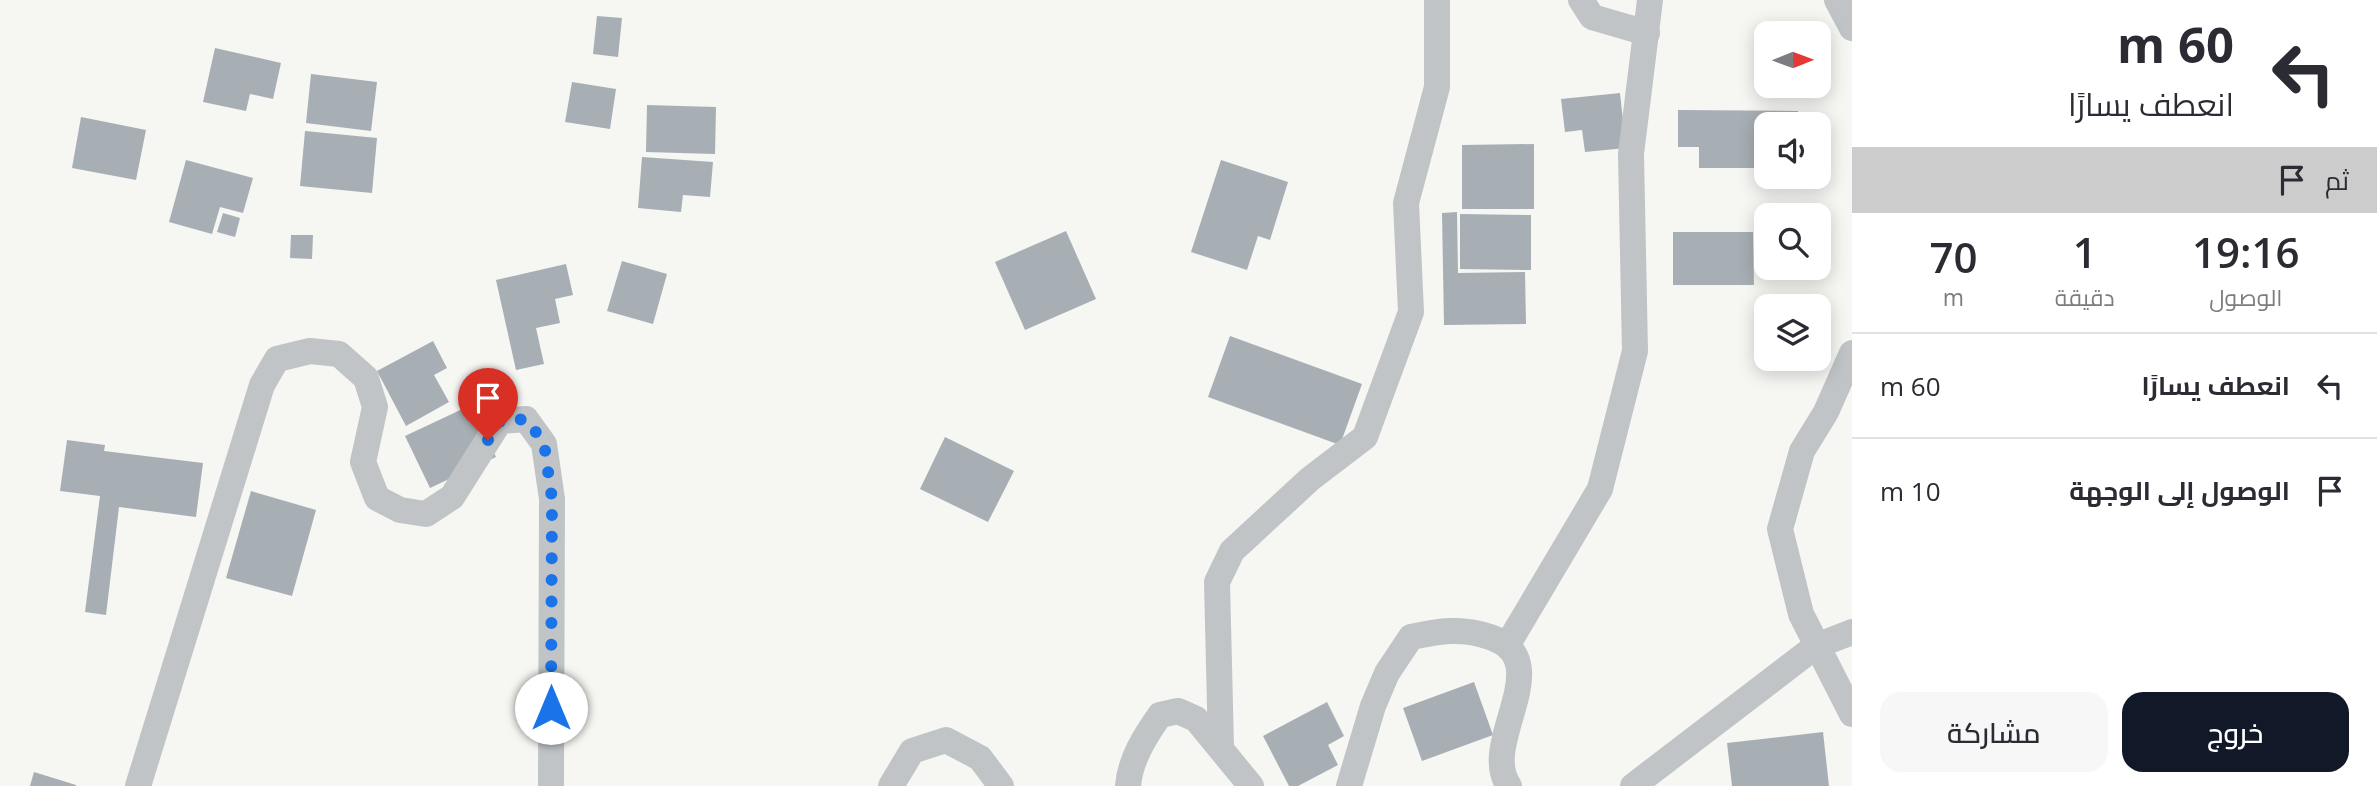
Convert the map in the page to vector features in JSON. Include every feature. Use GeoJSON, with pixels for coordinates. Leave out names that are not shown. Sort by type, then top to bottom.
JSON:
{"type":"FeatureCollection","features":[{"type":"Feature","properties":{"kind":"street"},"geometry":{"type":"LineString","coordinates":[[1221,748],[1217,582],[1233,551],[1310,480],[1365,437],[1411,312],[1406,203],[1437,87],[1437,0]]}},
{"type":"Feature","properties":{"kind":"street"},"geometry":{"type":"LineString","coordinates":[[1581,0],[1592,17],[1647,33]]}},
{"type":"Feature","properties":{"kind":"street"},"geometry":{"type":"LineString","coordinates":[[1508,643],[1600,489],[1634,351],[1631,154],[1650,0]]}},
{"type":"Feature","properties":{"kind":"street"},"geometry":{"type":"LineString","coordinates":[[1837,0],[1852,28]]}},
{"type":"Feature","properties":{"kind":"street"},"geometry":{"type":"LineString","coordinates":[[138,786],[262,385],[277,359],[310,351],[339,354],[366,378],[375,407],[363,462],[377,498],[400,510],[426,514],[452,496],[500,421],[526,419],[544,443],[552,499],[551,786]]}},
{"type":"Feature","properties":{"kind":"street"},"geometry":{"type":"LineString","coordinates":[[1852,353],[1826,412],[1802,451],[1780,529],[1801,614],[1852,714]]}},
{"type":"Feature","properties":{"kind":"street"},"geometry":{"type":"LineString","coordinates":[[1349,786],[1373,706],[1387,673],[1411,637],[1449,629],[1481,634],[1508,643],[1518,659],[1517,696],[1503,747],[1504,779],[1509,786]]}},
{"type":"Feature","properties":{"kind":"street"},"geometry":{"type":"LineString","coordinates":[[1633,786],[1666,774],[1816,646],[1852,632]]}},
{"type":"Feature","properties":{"kind":"street"},"geometry":{"type":"LineString","coordinates":[[1128,786],[1129,773],[1145,737],[1160,715],[1178,711],[1196,719],[1251,786]]}},
{"type":"Feature","properties":{"kind":"street"},"geometry":{"type":"LineString","coordinates":[[891,786],[912,751],[946,740],[980,758],[1001,786]]}},
{"type":"Feature","properties":{"kind":"building"},"geometry":{"type":"Polygon","coordinates":[[[597,16],[622,18],[618,57],[593,54],[597,16]]]}},
{"type":"Feature","properties":{"kind":"building"},"geometry":{"type":"Polygon","coordinates":[[[215,48],[281,63],[273,99],[250,94],[246,111],[203,102],[215,48]]]}},
{"type":"Feature","properties":{"kind":"building"},"geometry":{"type":"Polygon","coordinates":[[[311,74],[377,82],[371,131],[306,123],[311,74]]]}},
{"type":"Feature","properties":{"kind":"building"},"geometry":{"type":"Polygon","coordinates":[[[572,82],[616,89],[610,129],[565,122],[572,82]]]}},
{"type":"Feature","properties":{"kind":"building"},"geometry":{"type":"Polygon","coordinates":[[[1620,93],[1626,148],[1585,152],[1582,130],[1565,132],[1561,99],[1620,93]]]}},
{"type":"Feature","properties":{"kind":"building"},"geometry":{"type":"Polygon","coordinates":[[[647,105],[716,107],[715,154],[646,152],[647,105]]]}},
{"type":"Feature","properties":{"kind":"building"},"geometry":{"type":"Polygon","coordinates":[[[1678,110],[1798,111],[1754,112],[1754,168],[1699,168],[1699,147],[1678,147],[1678,110]]]}},
{"type":"Feature","properties":{"kind":"building"},"geometry":{"type":"Polygon","coordinates":[[[81,117],[146,130],[136,180],[72,168],[81,117]]]}},
{"type":"Feature","properties":{"kind":"building"},"geometry":{"type":"Polygon","coordinates":[[[305,131],[377,138],[372,193],[300,186],[305,131]]]}},
{"type":"Feature","properties":{"kind":"building"},"geometry":{"type":"Polygon","coordinates":[[[1534,144],[1534,209],[1462,209],[1462,145],[1534,144]]]}},
{"type":"Feature","properties":{"kind":"building"},"geometry":{"type":"Polygon","coordinates":[[[642,157],[713,162],[710,197],[683,195],[681,212],[638,208],[642,157]]]}},
{"type":"Feature","properties":{"kind":"building"},"geometry":{"type":"Polygon","coordinates":[[[186,160],[253,178],[243,213],[220,207],[212,234],[169,222],[186,160]]]}},
{"type":"Feature","properties":{"kind":"building"},"geometry":{"type":"Polygon","coordinates":[[[1221,160],[1288,182],[1270,240],[1258,236],[1247,270],[1191,252],[1221,160]]]}},
{"type":"Feature","properties":{"kind":"building"},"geometry":{"type":"Polygon","coordinates":[[[1457,212],[1458,273],[1525,272],[1526,324],[1444,325],[1442,213],[1457,212]]]}},
{"type":"Feature","properties":{"kind":"building"},"geometry":{"type":"Polygon","coordinates":[[[223,213],[240,218],[235,237],[217,232],[223,213]]]}},
{"type":"Feature","properties":{"kind":"building"},"geometry":{"type":"Polygon","coordinates":[[[1460,214],[1531,215],[1531,270],[1460,269],[1460,214]]]}},
{"type":"Feature","properties":{"kind":"building"},"geometry":{"type":"Polygon","coordinates":[[[1066,231],[1096,299],[1025,330],[995,262],[1066,231]]]}},
{"type":"Feature","properties":{"kind":"building"},"geometry":{"type":"Polygon","coordinates":[[[1673,232],[1753,232],[1754,285],[1673,285],[1673,232]]]}},
{"type":"Feature","properties":{"kind":"building"},"geometry":{"type":"Polygon","coordinates":[[[291,235],[313,235],[312,259],[290,258],[291,235]]]}},
{"type":"Feature","properties":{"kind":"building"},"geometry":{"type":"Polygon","coordinates":[[[622,261],[667,274],[653,324],[607,311],[622,261]]]}},
{"type":"Feature","properties":{"kind":"building"},"geometry":{"type":"Polygon","coordinates":[[[566,264],[573,295],[555,299],[560,323],[536,328],[544,364],[516,370],[496,280],[566,264]]]}},
{"type":"Feature","properties":{"kind":"building"},"geometry":{"type":"Polygon","coordinates":[[[1230,336],[1362,384],[1340,445],[1208,397],[1230,336]]]}},
{"type":"Feature","properties":{"kind":"building"},"geometry":{"type":"Polygon","coordinates":[[[433,341],[447,368],[434,375],[449,402],[406,426],[377,371],[433,341]]]}},
{"type":"Feature","properties":{"kind":"building"},"geometry":{"type":"Polygon","coordinates":[[[471,405],[496,457],[430,488],[405,436],[471,405]]]}},
{"type":"Feature","properties":{"kind":"building"},"geometry":{"type":"Polygon","coordinates":[[[945,437],[1014,471],[988,522],[920,489],[945,437]]]}},
{"type":"Feature","properties":{"kind":"building"},"geometry":{"type":"Polygon","coordinates":[[[67,440],[105,445],[104,451],[203,463],[196,517],[119,507],[106,615],[85,612],[100,496],[60,491],[67,440]]]}},
{"type":"Feature","properties":{"kind":"building"},"geometry":{"type":"Polygon","coordinates":[[[251,491],[316,510],[292,596],[226,578],[251,491]]]}},
{"type":"Feature","properties":{"kind":"building"},"geometry":{"type":"Polygon","coordinates":[[[1474,682],[1493,735],[1422,761],[1403,708],[1474,682]]]}},
{"type":"Feature","properties":{"kind":"building"},"geometry":{"type":"Polygon","coordinates":[[[1327,702],[1344,736],[1328,745],[1338,765],[1298,786],[1289,786],[1263,736],[1327,702]]]}},
{"type":"Feature","properties":{"kind":"building"},"geometry":{"type":"Polygon","coordinates":[[[1823,732],[1829,786],[1732,786],[1727,743],[1823,732]]]}},
{"type":"Feature","properties":{"kind":"building"},"geometry":{"type":"Polygon","coordinates":[[[34,772],[76,785],[76,786],[30,786],[34,772]]]}},
{"type":"Feature","properties":{"kind":"route"},"geometry":{"type":"LineString","coordinates":[[488,440],[500,421],[526,419],[544,443],[552,499],[551,708]]}}]}
